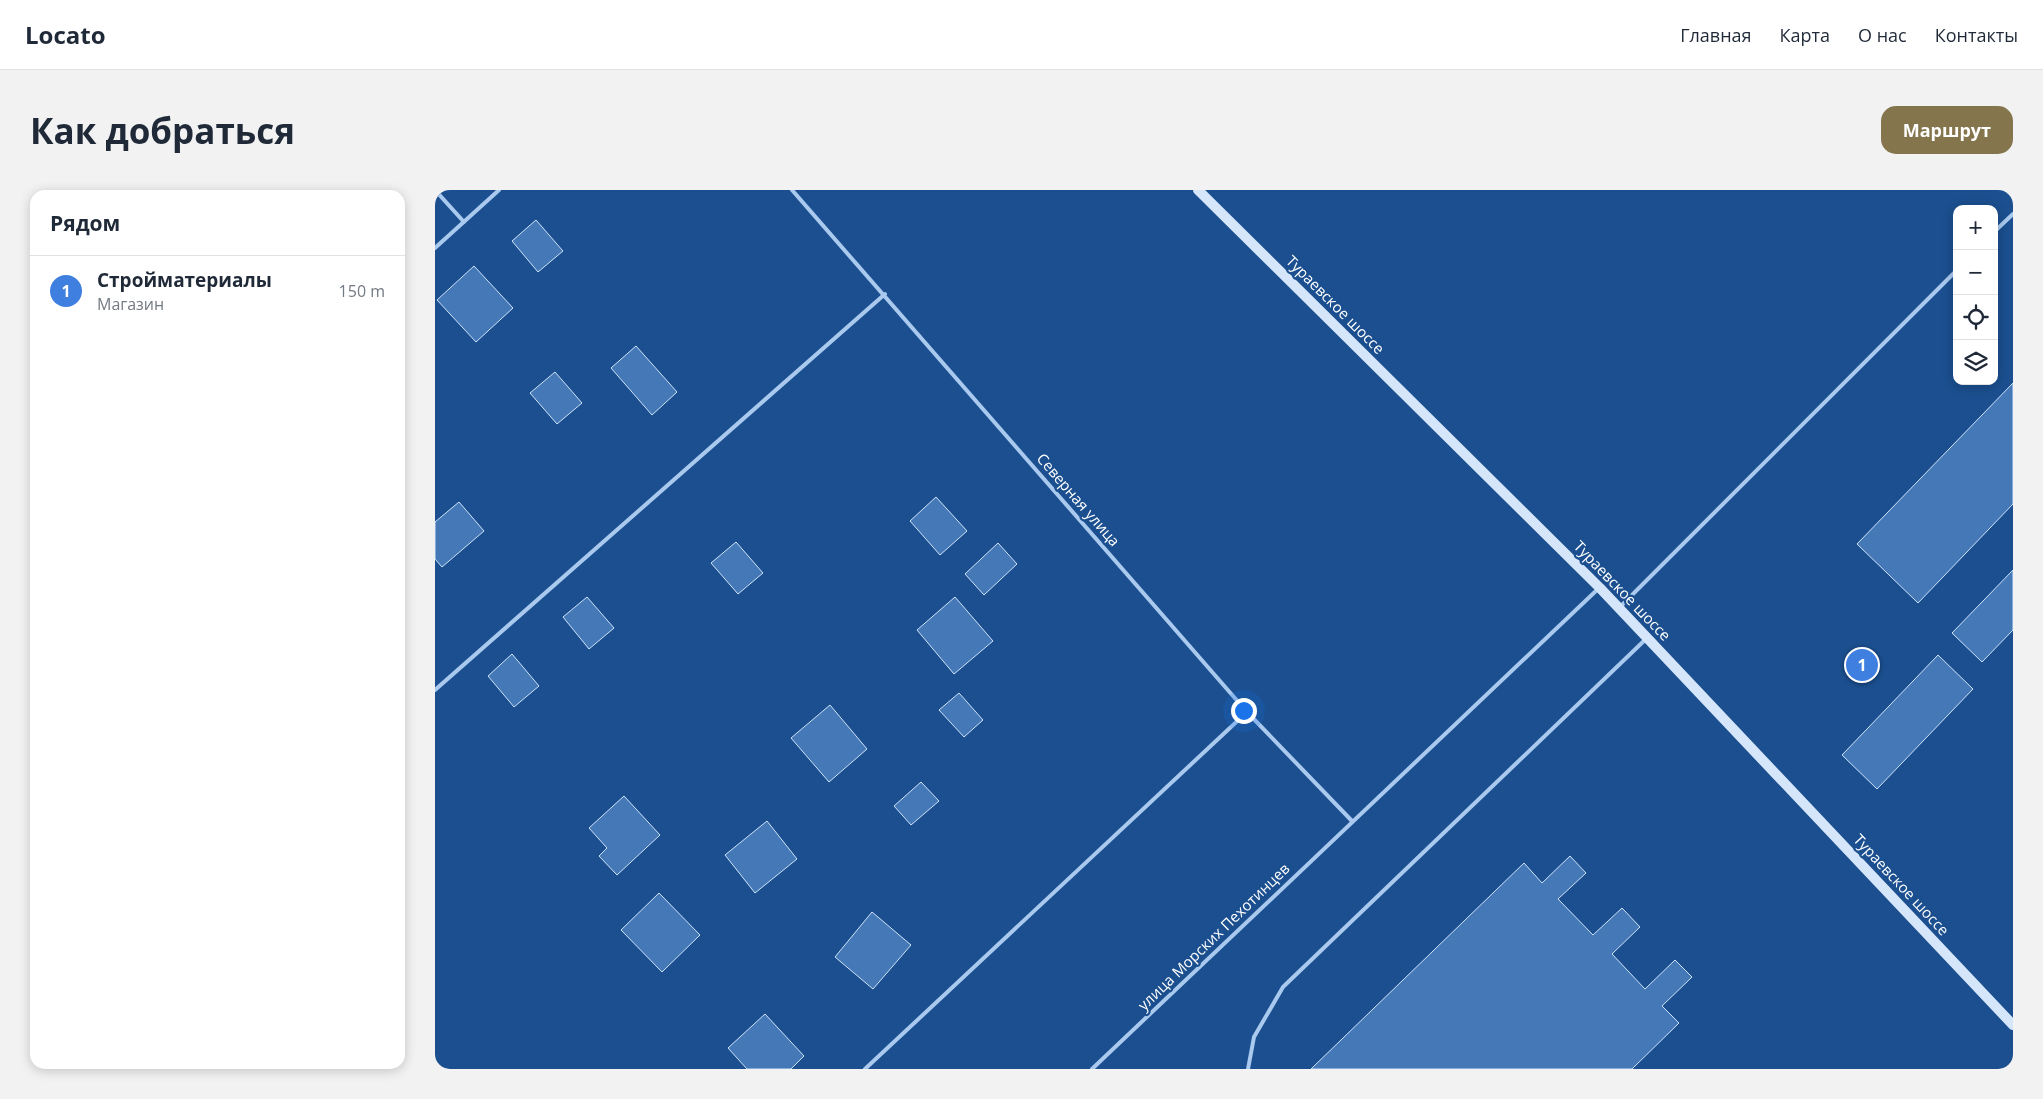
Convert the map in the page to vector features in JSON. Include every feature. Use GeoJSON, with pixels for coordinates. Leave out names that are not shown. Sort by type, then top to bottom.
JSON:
{"type":"FeatureCollection","features":[{"type":"Feature","properties":{"kind":"main road","name":"Тураевское шоссе"},"geometry":{"type":"LineString","coordinates":[[1198,190],[1600,588],[2013,1025]]}},
{"type":"Feature","properties":{"kind":"lane"},"geometry":{"type":"LineString","coordinates":[[435,190],[464,222]]}},
{"type":"Feature","properties":{"kind":"lane"},"geometry":{"type":"LineString","coordinates":[[435,248],[499,190]]}},
{"type":"Feature","properties":{"kind":"lane","name":"Северная улица"},"geometry":{"type":"LineString","coordinates":[[792,190],[885,294],[1247,712],[1352,821]]}},
{"type":"Feature","properties":{"kind":"lane"},"geometry":{"type":"LineString","coordinates":[[1998,228],[2013,214]]}},
{"type":"Feature","properties":{"kind":"lane"},"geometry":{"type":"LineString","coordinates":[[1619,608],[1953,274]]}},
{"type":"Feature","properties":{"kind":"lane"},"geometry":{"type":"LineString","coordinates":[[435,690],[885,294]]}},
{"type":"Feature","properties":{"kind":"lane","name":"улица Морских Пехотинцев"},"geometry":{"type":"LineString","coordinates":[[1092,1069],[1600,588]]}},
{"type":"Feature","properties":{"kind":"lane"},"geometry":{"type":"LineString","coordinates":[[1248,1069],[1254,1037],[1283,987],[1647,638]]}},
{"type":"Feature","properties":{"kind":"lane"},"geometry":{"type":"LineString","coordinates":[[865,1069],[1247,712]]}},
{"type":"Feature","properties":{"kind":"building"},"geometry":{"type":"Polygon","coordinates":[[[536,220],[563,251],[538,272],[512,241],[536,220]]]}},
{"type":"Feature","properties":{"kind":"building"},"geometry":{"type":"Polygon","coordinates":[[[474,266],[513,308],[476,342],[437,300],[474,266]]]}},
{"type":"Feature","properties":{"kind":"building"},"geometry":{"type":"Polygon","coordinates":[[[636,346],[677,392],[652,415],[611,368],[636,346]]]}},
{"type":"Feature","properties":{"kind":"building"},"geometry":{"type":"Polygon","coordinates":[[[555,372],[582,403],[557,424],[530,393],[555,372]]]}},
{"type":"Feature","properties":{"kind":"building"},"geometry":{"type":"Polygon","coordinates":[[[2013,383],[2013,504],[1918,603],[1857,544],[2013,383]]]}},
{"type":"Feature","properties":{"kind":"building"},"geometry":{"type":"Polygon","coordinates":[[[936,497],[967,531],[940,555],[910,521],[936,497]]]}},
{"type":"Feature","properties":{"kind":"building"},"geometry":{"type":"Polygon","coordinates":[[[459,502],[484,531],[442,567],[435,559],[435,522],[459,502]]]}},
{"type":"Feature","properties":{"kind":"building"},"geometry":{"type":"Polygon","coordinates":[[[736,542],[763,573],[738,594],[711,563],[736,542]]]}},
{"type":"Feature","properties":{"kind":"building"},"geometry":{"type":"Polygon","coordinates":[[[998,543],[1017,564],[984,595],[965,574],[998,543]]]}},
{"type":"Feature","properties":{"kind":"building"},"geometry":{"type":"Polygon","coordinates":[[[2013,570],[2013,630],[1982,662],[1952,633],[2013,570]]]}},
{"type":"Feature","properties":{"kind":"building"},"geometry":{"type":"Polygon","coordinates":[[[587,597],[614,628],[589,649],[563,617],[587,597]]]}},
{"type":"Feature","properties":{"kind":"building"},"geometry":{"type":"Polygon","coordinates":[[[955,597],[993,641],[954,674],[917,630],[955,597]]]}},
{"type":"Feature","properties":{"kind":"building"},"geometry":{"type":"Polygon","coordinates":[[[512,654],[539,686],[514,707],[488,676],[512,654]]]}},
{"type":"Feature","properties":{"kind":"building"},"geometry":{"type":"Polygon","coordinates":[[[1938,655],[1973,689],[1877,789],[1842,755],[1938,655]]]}},
{"type":"Feature","properties":{"kind":"building"},"geometry":{"type":"Polygon","coordinates":[[[959,693],[983,720],[964,737],[939,710],[959,693]]]}},
{"type":"Feature","properties":{"kind":"building"},"geometry":{"type":"Polygon","coordinates":[[[830,705],[867,749],[829,782],[791,738],[830,705]]]}},
{"type":"Feature","properties":{"kind":"building"},"geometry":{"type":"Polygon","coordinates":[[[921,782],[939,801],[911,825],[894,806],[921,782]]]}},
{"type":"Feature","properties":{"kind":"building"},"geometry":{"type":"Polygon","coordinates":[[[624,796],[660,835],[617,875],[599,856],[607,848],[589,828],[624,796]]]}},
{"type":"Feature","properties":{"kind":"building"},"geometry":{"type":"Polygon","coordinates":[[[767,821],[797,859],[755,893],[725,855],[767,821]]]}},
{"type":"Feature","properties":{"kind":"building"},"geometry":{"type":"Polygon","coordinates":[[[1570,856],[1586,873],[1558,899],[1593,935],[1622,908],[1640,927],[1612,954],[1645,989],[1675,960],[1692,977],[1662,1006],[1679,1023],[1632,1069],[1311,1069],[1524,863],[1542,883],[1570,856]]]}},
{"type":"Feature","properties":{"kind":"building"},"geometry":{"type":"Polygon","coordinates":[[[659,893],[700,935],[662,972],[621,930],[659,893]]]}},
{"type":"Feature","properties":{"kind":"building"},"geometry":{"type":"Polygon","coordinates":[[[872,912],[911,945],[873,989],[835,957],[872,912]]]}},
{"type":"Feature","properties":{"kind":"building"},"geometry":{"type":"Polygon","coordinates":[[[765,1014],[804,1056],[791,1069],[747,1069],[728,1048],[765,1014]]]}},
{"type":"Feature","properties":{"kind":"place","name":"Стройматериалы"},"geometry":{"type":"Point","coordinates":[1862,665]}}]}
